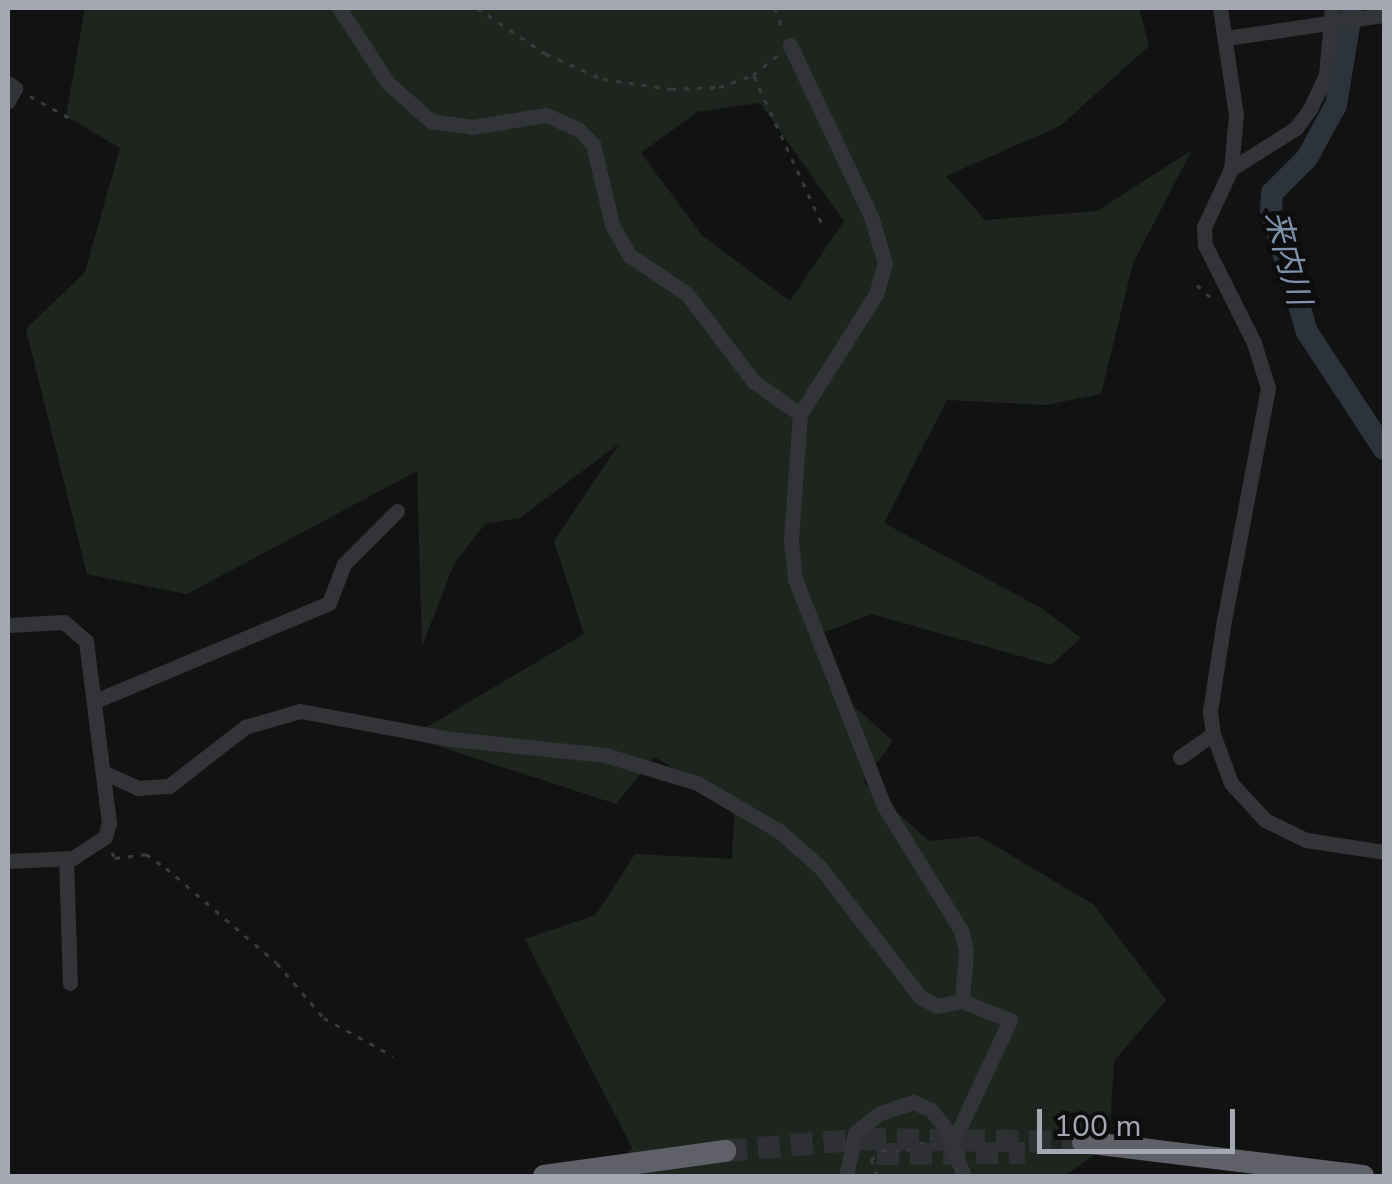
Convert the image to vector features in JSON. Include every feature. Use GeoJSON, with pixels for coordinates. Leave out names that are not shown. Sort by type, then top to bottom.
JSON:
{"type":"FeatureCollection","features":[{"type":"Feature","properties":{"kind":"highway"},"geometry":{"type":"LineString","coordinates":[[1265,1176],[1083,1149],[1362,1176]]}},
{"type":"Feature","properties":{"kind":"highway"},"geometry":{"type":"LineString","coordinates":[[544,1176],[725,1158],[624,1176]]}},
{"type":"Feature","properties":{"kind":"street"},"geometry":{"type":"LineString","coordinates":[[339,8],[388,83],[431,120],[472,127],[546,115],[579,130],[593,144],[620,243],[649,272],[687,294],[753,380],[800,414]]}},
{"type":"Feature","properties":{"kind":"street"},"geometry":{"type":"LineString","coordinates":[[1220,8],[1236,115],[1231,169],[1204,227],[1205,245],[1254,343],[1268,388],[1224,620],[1210,711],[1213,734],[1231,782],[1265,820],[1306,840],[1384,852]]}},
{"type":"Feature","properties":{"kind":"street"},"geometry":{"type":"LineString","coordinates":[[1226,38],[1333,14],[1384,10]]}},
{"type":"Feature","properties":{"kind":"street"},"geometry":{"type":"LineString","coordinates":[[1231,169],[1296,128],[1310,110],[1326,75],[1333,14]]}},
{"type":"Feature","properties":{"kind":"street"},"geometry":{"type":"LineString","coordinates":[[790,45],[871,216],[885,263],[876,294],[800,414],[791,541],[795,579],[884,806],[961,930],[966,950],[962,1001]]}},
{"type":"Feature","properties":{"kind":"street"},"geometry":{"type":"LineString","coordinates":[[96,701],[328,604],[344,564],[397,511]]}},
{"type":"Feature","properties":{"kind":"street"},"geometry":{"type":"LineString","coordinates":[[8,625],[64,622],[79,629],[96,701],[107,774],[105,837],[66,858],[8,861]]}},
{"type":"Feature","properties":{"kind":"street"},"geometry":{"type":"LineString","coordinates":[[107,774],[138,788],[169,786],[245,726],[300,711],[451,739],[637,761],[697,783],[779,831],[850,901],[920,998],[937,1006],[962,1001],[1010,1020],[954,1140]]}},
{"type":"Feature","properties":{"kind":"street"},"geometry":{"type":"LineString","coordinates":[[1180,756],[1213,734]]}},
{"type":"Feature","properties":{"kind":"street"},"geometry":{"type":"LineString","coordinates":[[66,858],[70,983]]}},
{"type":"Feature","properties":{"kind":"street"},"geometry":{"type":"LineString","coordinates":[[846,1176],[855,1133],[900,1104],[925,1106],[954,1140],[964,1176]]}},
{"type":"Feature","properties":{"kind":"path"},"geometry":{"type":"LineString","coordinates":[[477,8],[546,54],[603,79],[671,89],[720,87],[753,75],[790,45],[775,8]]}},
{"type":"Feature","properties":{"kind":"path"},"geometry":{"type":"LineString","coordinates":[[753,75],[822,224]]}},
{"type":"Feature","properties":{"kind":"path"},"geometry":{"type":"LineString","coordinates":[[10,91],[75,121]]}},
{"type":"Feature","properties":{"kind":"path"},"geometry":{"type":"LineString","coordinates":[[105,837],[116,858],[146,854],[166,868],[277,963],[324,1018],[393,1056]]}},
{"type":"Feature","properties":{"kind":"path"},"geometry":{"type":"LineString","coordinates":[[876,1176],[871,1160],[886,1147],[907,1151],[926,1138],[954,1140]]}},
{"type":"Feature","properties":{"kind":"shaded area"},"geometry":{"type":"Polygon","coordinates":[[[85,8],[1139,8],[1149,46],[1060,126],[946,176],[985,220],[1097,211],[1192,150],[1133,263],[1101,394],[1045,405],[947,400],[884,523],[1041,608],[1081,638],[1051,665],[872,614],[822,633],[826,681],[893,741],[863,782],[929,841],[979,836],[1094,905],[1166,1000],[1114,1061],[1109,1145],[1064,1176],[605,1176],[632,1148],[525,939],[596,915],[635,854],[732,859],[735,803],[654,757],[616,804],[410,737],[584,634],[554,541],[620,443],[520,518],[485,524],[454,564],[422,646],[417,471],[187,594],[87,574],[26,329],[85,272],[120,148],[66,116],[85,8]],[[760,103],[697,112],[641,153],[702,235],[790,301],[844,221],[760,103]]]}},
{"type":"Feature","properties":{"kind":"waterway","name":"来内川"},"geometry":{"type":"LineString","coordinates":[[1352,8],[1336,105],[1307,158],[1272,193],[1271,212],[1307,332],[1384,449]]}},
{"type":"Feature","properties":{"kind":"tunnel"},"geometry":{"type":"LineString","coordinates":[[725,1151],[864,1139],[1083,1142]]}},
{"type":"Feature","properties":{"kind":"tunnel"},"geometry":{"type":"LineString","coordinates":[[877,1154],[1025,1153]]}}]}
